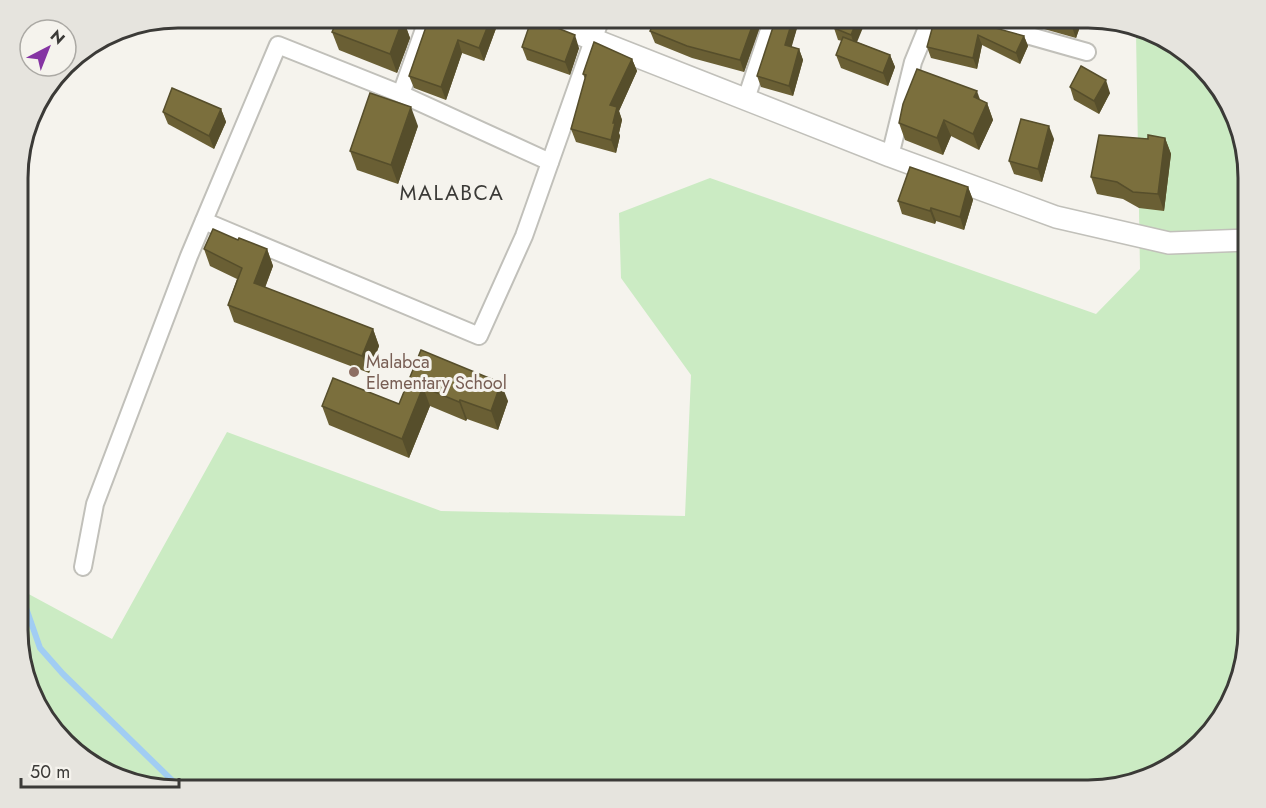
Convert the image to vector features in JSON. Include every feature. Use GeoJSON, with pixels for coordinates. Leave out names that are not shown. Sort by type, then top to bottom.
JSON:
{"type":"FeatureCollection","features":[{"type":"Feature","properties":{"kind":"street"},"geometry":{"type":"LineString","coordinates":[[746,99],[770,28]]}},
{"type":"Feature","properties":{"kind":"street"},"geometry":{"type":"LineString","coordinates":[[890,156],[913,62],[927,28]]}},
{"type":"Feature","properties":{"kind":"street"},"geometry":{"type":"LineString","coordinates":[[1002,28],[1087,52]]}},
{"type":"Feature","properties":{"kind":"street"},"geometry":{"type":"LineString","coordinates":[[401,94],[424,29]]}},
{"type":"Feature","properties":{"kind":"street"},"geometry":{"type":"LineString","coordinates":[[565,29],[890,156],[1056,217],[1169,243],[1237,240]]}},
{"type":"Feature","properties":{"kind":"street"},"geometry":{"type":"LineString","coordinates":[[204,221],[479,336],[524,236],[597,29]]}},
{"type":"Feature","properties":{"kind":"street"},"geometry":{"type":"LineString","coordinates":[[82,567],[94,504],[204,221],[278,45],[401,94],[550,162]]}},
{"type":"Feature","properties":{"kind":"green space"},"geometry":{"type":"Polygon","coordinates":[[[1136,37],[1171,54],[1200,80],[1226,121],[1235,149],[1237,169],[1237,639],[1230,678],[1212,713],[1179,748],[1136,772],[1097,779],[179,780],[149,777],[130,772],[95,754],[72,736],[54,713],[40,687],[30,649],[28,594],[112,639],[227,432],[441,511],[685,516],[691,375],[621,278],[619,213],[710,178],[1096,314],[1140,269],[1136,37]]]}},
{"type":"Feature","properties":{"kind":"building"},"geometry":{"type":"Polygon","coordinates":[[[651,28],[751,28],[740,60],[687,46],[650,31],[651,28]]]}},
{"type":"Feature","properties":{"kind":"building"},"geometry":{"type":"Polygon","coordinates":[[[773,28],[790,28],[785,45],[799,49],[789,86],[757,76],[773,28]]]}},
{"type":"Feature","properties":{"kind":"building"},"geometry":{"type":"Polygon","coordinates":[[[835,28],[854,28],[851,35],[835,28]]]}},
{"type":"Feature","properties":{"kind":"building"},"geometry":{"type":"Polygon","coordinates":[[[932,28],[995,28],[1024,36],[1016,53],[978,35],[973,58],[927,47],[932,28]]]}},
{"type":"Feature","properties":{"kind":"building"},"geometry":{"type":"Polygon","coordinates":[[[333,29],[399,29],[390,54],[332,32],[333,29]]]}},
{"type":"Feature","properties":{"kind":"building"},"geometry":{"type":"Polygon","coordinates":[[[425,29],[487,29],[479,48],[458,40],[441,87],[409,76],[425,29]]]}},
{"type":"Feature","properties":{"kind":"building"},"geometry":{"type":"Polygon","coordinates":[[[528,29],[559,29],[575,35],[565,62],[522,47],[528,29]]]}},
{"type":"Feature","properties":{"kind":"building"},"geometry":{"type":"Polygon","coordinates":[[[843,37],[890,55],[883,73],[836,55],[843,37]]]}},
{"type":"Feature","properties":{"kind":"building"},"geometry":{"type":"Polygon","coordinates":[[[594,42],[632,59],[610,105],[617,107],[611,140],[571,129],[586,75],[583,74],[594,42]]]}},
{"type":"Feature","properties":{"kind":"building"},"geometry":{"type":"Polygon","coordinates":[[[1081,66],[1106,80],[1094,101],[1070,87],[1081,66]]]}},
{"type":"Feature","properties":{"kind":"building"},"geometry":{"type":"Polygon","coordinates":[[[917,69],[977,91],[974,97],[987,103],[973,134],[944,120],[937,138],[899,123],[903,104],[917,69]]]}},
{"type":"Feature","properties":{"kind":"building"},"geometry":{"type":"Polygon","coordinates":[[[172,88],[221,109],[209,136],[163,112],[172,88]]]}},
{"type":"Feature","properties":{"kind":"building"},"geometry":{"type":"Polygon","coordinates":[[[370,93],[411,107],[391,165],[350,151],[370,93]]]}},
{"type":"Feature","properties":{"kind":"building"},"geometry":{"type":"Polygon","coordinates":[[[1021,119],[1049,126],[1038,169],[1009,161],[1021,119]]]}},
{"type":"Feature","properties":{"kind":"building"},"geometry":{"type":"Polygon","coordinates":[[[1099,135],[1148,139],[1148,135],[1165,138],[1158,194],[1133,192],[1117,182],[1091,177],[1099,135]]]}},
{"type":"Feature","properties":{"kind":"building"},"geometry":{"type":"Polygon","coordinates":[[[910,167],[968,187],[960,217],[898,201],[910,167]]]}},
{"type":"Feature","properties":{"kind":"building"},"geometry":{"type":"Polygon","coordinates":[[[213,229],[267,249],[254,283],[373,329],[362,356],[228,305],[242,268],[204,249],[213,229]]]}},
{"type":"Feature","properties":{"kind":"building"},"geometry":{"type":"Polygon","coordinates":[[[421,350],[501,383],[491,411],[460,400],[459,402],[423,387],[402,439],[322,406],[333,378],[399,404],[421,350]]]}},
{"type":"Feature","properties":{"kind":"waterway"},"geometry":{"type":"LineString","coordinates":[[28,614],[40,648],[63,674],[171,779]]}},
{"type":"Feature","properties":{"kind":"place","name":"Malabca Elementary School"},"geometry":{"type":"Point","coordinates":[354,372]}},
{"type":"Feature","properties":{"kind":"district","name":"MALABCA"},"geometry":{"type":"Point","coordinates":[452,193]}}]}
